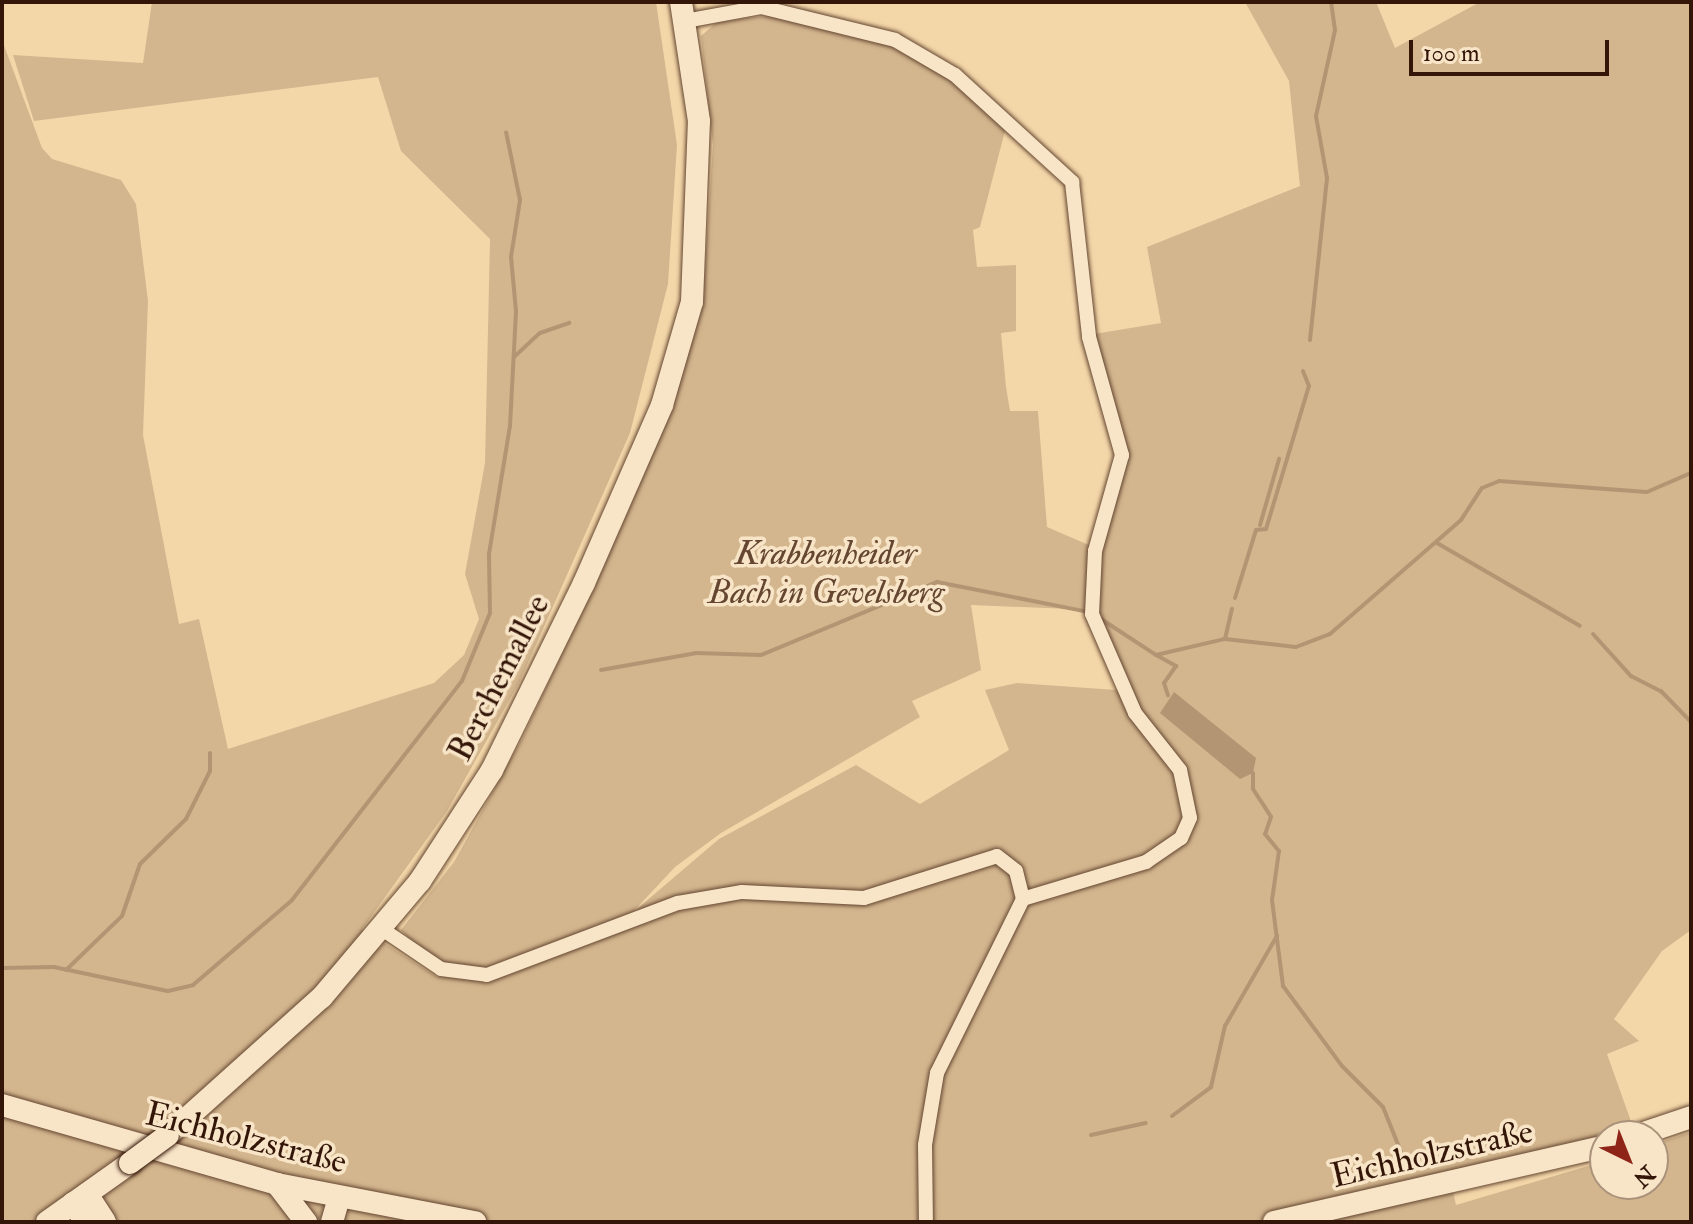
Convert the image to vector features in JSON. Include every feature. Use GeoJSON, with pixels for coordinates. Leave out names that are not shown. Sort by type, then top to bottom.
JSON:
{"type":"FeatureCollection","features":[{"type":"Feature","properties":{"kind":"street"},"geometry":{"type":"LineString","coordinates":[[683,12],[761,7],[895,40],[955,75],[1072,182],[1089,337],[1122,455],[1095,551],[1092,614],[1135,713],[1180,770],[1190,818],[1181,838],[1146,862],[1023,899]]}},
{"type":"Feature","properties":{"kind":"street","name":"Berchemallee"},"geometry":{"type":"LineString","coordinates":[[47,1222],[168,1135],[286,1034],[382,929],[444,847],[516,727],[662,405],[692,302],[700,196],[683,12]]}},
{"type":"Feature","properties":{"kind":"street"},"geometry":{"type":"LineString","coordinates":[[382,929],[441,969],[487,975],[705,896],[864,898],[997,856],[1016,871],[1023,899],[937,1073],[925,1145],[926,1222]]}},
{"type":"Feature","properties":{"kind":"street","name":"Eichholzstraße"},"geometry":{"type":"LineString","coordinates":[[2,1105],[351,1207],[475,1222]]}},
{"type":"Feature","properties":{"kind":"street"},"geometry":{"type":"LineString","coordinates":[[1669,1124],[1691,1117]]}},
{"type":"Feature","properties":{"kind":"street","name":"Eichholzstraße"},"geometry":{"type":"LineString","coordinates":[[1274,1222],[1589,1150]]}},
{"type":"Feature","properties":{"kind":"street"},"geometry":{"type":"LineString","coordinates":[[277,1184],[306,1222]]}},
{"type":"Feature","properties":{"kind":"street"},"geometry":{"type":"LineString","coordinates":[[80,1199],[86,1222]]}},
{"type":"Feature","properties":{"kind":"street"},"geometry":{"type":"LineString","coordinates":[[80,1199],[105,1222]]}},
{"type":"Feature","properties":{"kind":"street"},"geometry":{"type":"LineString","coordinates":[[332,1222],[351,1207]]}},
{"type":"Feature","properties":{"kind":"green space","name":"Krabbenheider Bach in Gevelsberg"},"geometry":{"type":"Polygon","coordinates":[[[152,2],[656,2],[677,145],[668,284],[630,433],[519,683],[447,811],[362,929],[437,977],[454,967],[421,951],[401,930],[454,862],[522,739],[594,585],[703,300],[713,145],[701,36],[718,21],[781,15],[863,34],[926,58],[1006,127],[980,227],[973,230],[977,267],[1016,265],[1016,331],[1001,333],[1006,387],[1010,411],[1038,411],[1047,527],[1098,549],[1124,456],[1094,334],[1161,323],[1147,247],[1300,186],[1289,81],[1245,2],[1376,2],[1395,48],[1480,2],[1691,2],[1691,930],[1662,951],[1614,1019],[1639,1041],[1607,1054],[1631,1120],[1589,1120],[1589,1139],[1450,1177],[1456,1205],[1589,1166],[1589,1200],[1669,1200],[1669,1140],[1691,1132],[1691,1222],[2,1222],[2,40],[42,148],[52,159],[121,180],[136,204],[148,301],[143,435],[179,624],[199,619],[228,749],[434,683],[464,655],[479,619],[465,574],[485,463],[490,239],[401,151],[378,77],[34,121],[13,55],[143,63],[152,2]],[[971,605],[981,670],[912,701],[920,717],[721,833],[675,867],[631,914],[719,839],[856,765],[920,804],[1009,750],[985,690],[1017,683],[1130,691],[1095,610],[971,605]]]}},
{"type":"Feature","properties":{"kind":"shaded area"},"geometry":{"type":"Polygon","coordinates":[[[1174,692],[1256,758],[1253,773],[1240,779],[1160,713],[1174,692]]]}},
{"type":"Feature","properties":{"kind":"waterway"},"geometry":{"type":"LineString","coordinates":[[1310,340],[1327,178],[1316,116],[1335,30],[1331,2]]}},
{"type":"Feature","properties":{"kind":"waterway"},"geometry":{"type":"LineString","coordinates":[[2,968],[54,967],[168,991],[193,985],[292,900],[462,681],[490,613],[489,554],[510,426],[516,311],[511,257],[520,200],[506,132]]}},
{"type":"Feature","properties":{"kind":"waterway"},"geometry":{"type":"LineString","coordinates":[[514,357],[540,333],[569,323]]}},
{"type":"Feature","properties":{"kind":"waterway"},"geometry":{"type":"LineString","coordinates":[[1235,598],[1256,530],[1266,529],[1309,386],[1303,371]]}},
{"type":"Feature","properties":{"kind":"waterway"},"geometry":{"type":"LineString","coordinates":[[1260,525],[1279,459]]}},
{"type":"Feature","properties":{"kind":"waterway"},"geometry":{"type":"LineString","coordinates":[[1101,619],[1156,655],[1225,639],[1296,647],[1330,634],[1461,520],[1482,488],[1499,481],[1647,492],[1691,473]]}},
{"type":"Feature","properties":{"kind":"waterway"},"geometry":{"type":"LineString","coordinates":[[1437,543],[1580,626]]}},
{"type":"Feature","properties":{"kind":"waterway"},"geometry":{"type":"LineString","coordinates":[[601,670],[696,653],[761,655],[937,582],[1084,611]]}},
{"type":"Feature","properties":{"kind":"waterway"},"geometry":{"type":"LineString","coordinates":[[1225,639],[1232,609]]}},
{"type":"Feature","properties":{"kind":"waterway"},"geometry":{"type":"LineString","coordinates":[[1593,634],[1631,676],[1661,691],[1691,722]]}},
{"type":"Feature","properties":{"kind":"waterway"},"geometry":{"type":"LineString","coordinates":[[1158,656],[1176,666],[1164,683],[1168,695]]}},
{"type":"Feature","properties":{"kind":"waterway"},"geometry":{"type":"LineString","coordinates":[[66,970],[122,916],[140,864],[186,819],[210,771],[210,753]]}},
{"type":"Feature","properties":{"kind":"waterway"},"geometry":{"type":"LineString","coordinates":[[1253,773],[1253,789],[1271,817],[1265,834],[1279,851],[1272,900],[1283,986],[1342,1066],[1383,1107],[1401,1152]]}},
{"type":"Feature","properties":{"kind":"waterway"},"geometry":{"type":"LineString","coordinates":[[1172,1116],[1211,1087],[1225,1026],[1277,936]]}},
{"type":"Feature","properties":{"kind":"waterway"},"geometry":{"type":"LineString","coordinates":[[1091,1135],[1146,1123]]}}]}
